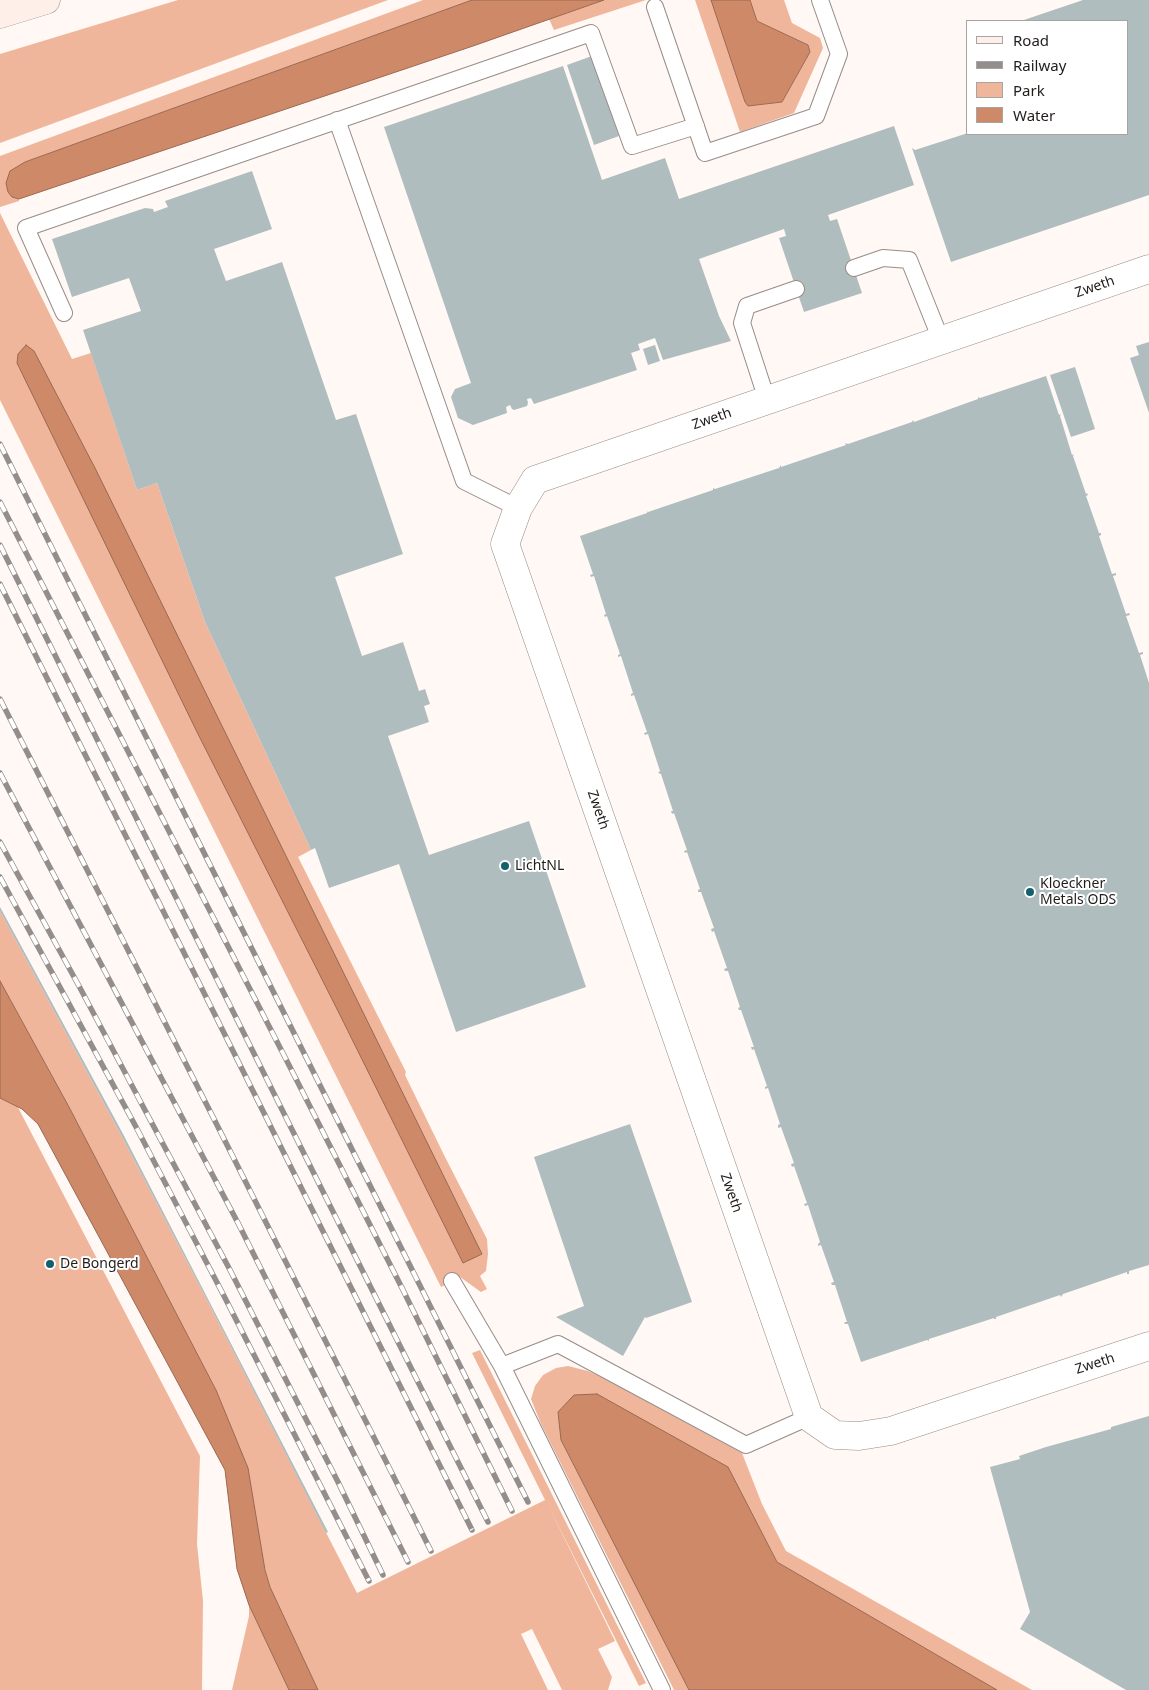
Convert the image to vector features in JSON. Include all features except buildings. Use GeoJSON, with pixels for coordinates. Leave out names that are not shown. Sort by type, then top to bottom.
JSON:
{"type":"FeatureCollection","features":[{"type":"Feature","properties":{"kind":"main road"},"geometry":{"type":"LineString","coordinates":[[0,14],[46,0]]}},
{"type":"Feature","properties":{"kind":"street","name":"Zweth"},"geometry":{"type":"LineString","coordinates":[[1149,269],[535,480],[518,508],[505,544],[809,1417],[835,1435],[859,1436],[891,1431],[1149,1346]]}},
{"type":"Feature","properties":{"kind":"lane"},"geometry":{"type":"LineString","coordinates":[[655,7],[705,153],[816,116],[839,54],[820,0]]}},
{"type":"Feature","properties":{"kind":"lane"},"geometry":{"type":"LineString","coordinates":[[64,313],[26,228],[591,33],[632,146],[696,126]]}},
{"type":"Feature","properties":{"kind":"lane"},"geometry":{"type":"LineString","coordinates":[[337,120],[464,481],[518,508]]}},
{"type":"Feature","properties":{"kind":"lane"},"geometry":{"type":"LineString","coordinates":[[854,268],[883,258],[908,260],[942,340]]}},
{"type":"Feature","properties":{"kind":"lane"},"geometry":{"type":"LineString","coordinates":[[767,400],[742,323],[747,306],[796,289]]}},
{"type":"Feature","properties":{"kind":"lane"},"geometry":{"type":"LineString","coordinates":[[452,1281],[502,1366],[662,1690]]}},
{"type":"Feature","properties":{"kind":"lane"},"geometry":{"type":"LineString","coordinates":[[502,1366],[558,1344],[746,1445],[809,1417]]}},
{"type":"Feature","properties":{"kind":"green space"},"geometry":{"type":"Polygon","coordinates":[[[178,0],[388,0],[0,143],[0,54],[178,0]]]}},
{"type":"Feature","properties":{"kind":"green space"},"geometry":{"type":"Polygon","coordinates":[[[423,0],[472,0],[25,162],[12,197],[19,199],[19,201],[0,207],[0,156],[423,0]]]}},
{"type":"Feature","properties":{"kind":"green space"},"geometry":{"type":"Polygon","coordinates":[[[604,0],[646,0],[554,30],[549,19],[604,0]]]}},
{"type":"Feature","properties":{"kind":"green space"},"geometry":{"type":"Polygon","coordinates":[[[695,0],[711,0],[745,102],[748,106],[782,102],[810,52],[808,45],[757,21],[750,0],[784,0],[792,23],[820,38],[823,48],[794,113],[740,132],[695,0]]]}},
{"type":"Feature","properties":{"kind":"green space"},"geometry":{"type":"Polygon","coordinates":[[[0,213],[72,359],[91,353],[137,490],[157,483],[205,622],[311,850],[298,857],[487,1239],[486,1271],[480,1276],[487,1289],[481,1292],[460,1277],[441,1287],[0,400],[0,213]]]}},
{"type":"Feature","properties":{"kind":"green space"},"geometry":{"type":"Polygon","coordinates":[[[0,911],[120,1133],[357,1593],[545,1500],[472,1353],[480,1350],[646,1683],[639,1686],[548,1505],[615,1641],[598,1649],[612,1677],[608,1690],[562,1690],[532,1629],[521,1634],[548,1690],[318,1690],[270,1587],[216,1390],[69,1107],[0,981],[0,911]]]}},
{"type":"Feature","properties":{"kind":"green space","name":"De Bongerd"},"geometry":{"type":"Polygon","coordinates":[[[0,1073],[200,1456],[197,1544],[203,1601],[202,1690],[0,1690],[0,1073]]]}},
{"type":"Feature","properties":{"kind":"green space"},"geometry":{"type":"Polygon","coordinates":[[[568,1366],[588,1371],[601,1377],[742,1453],[762,1504],[786,1551],[1032,1690],[997,1690],[777,1562],[727,1467],[561,1440],[689,1690],[674,1690],[541,1424],[531,1399],[535,1386],[543,1375],[556,1368],[568,1366]]]}},
{"type":"Feature","properties":{"kind":"green space"},"geometry":{"type":"Polygon","coordinates":[[[249,1605],[289,1690],[232,1690],[249,1616],[249,1605]]]}},
{"type":"Feature","properties":{"kind":"water"},"geometry":{"type":"Polygon","coordinates":[[[472,0],[604,0],[19,199],[12,197],[8,192],[6,183],[10,171],[25,162],[472,0]]]}},
{"type":"Feature","properties":{"kind":"water"},"geometry":{"type":"Polygon","coordinates":[[[711,0],[750,0],[757,21],[808,45],[810,52],[782,102],[748,106],[745,102],[711,0]]]}},
{"type":"Feature","properties":{"kind":"water"},"geometry":{"type":"Polygon","coordinates":[[[26,345],[34,351],[95,468],[482,1254],[463,1263],[198,734],[17,363],[18,354],[26,345]]]}},
{"type":"Feature","properties":{"kind":"water"},"geometry":{"type":"Polygon","coordinates":[[[0,981],[69,1107],[216,1390],[248,1468],[265,1570],[270,1587],[318,1690],[289,1690],[249,1605],[237,1569],[225,1470],[38,1124],[22,1109],[0,1098],[0,981]]]}},
{"type":"Feature","properties":{"kind":"water"},"geometry":{"type":"Polygon","coordinates":[[[597,1394],[728,1467],[777,1562],[997,1690],[689,1690],[561,1440],[558,1412],[574,1395],[597,1394]]]}},
{"type":"Feature","properties":{"kind":"railway"},"geometry":{"type":"LineString","coordinates":[[0,444],[528,1502]]}},
{"type":"Feature","properties":{"kind":"railway"},"geometry":{"type":"LineString","coordinates":[[0,502],[291,1069],[512,1511]]}},
{"type":"Feature","properties":{"kind":"railway"},"geometry":{"type":"LineString","coordinates":[[0,545],[488,1522]]}},
{"type":"Feature","properties":{"kind":"railway"},"geometry":{"type":"LineString","coordinates":[[0,584],[472,1530]]}},
{"type":"Feature","properties":{"kind":"railway"},"geometry":{"type":"LineString","coordinates":[[0,699],[431,1551]]}},
{"type":"Feature","properties":{"kind":"railway"},"geometry":{"type":"LineString","coordinates":[[0,773],[238,1223],[408,1562]]}},
{"type":"Feature","properties":{"kind":"railway"},"geometry":{"type":"LineString","coordinates":[[0,842],[230,1270],[383,1575]]}},
{"type":"Feature","properties":{"kind":"railway"},"geometry":{"type":"LineString","coordinates":[[0,877],[135,1125],[369,1581]]}},
{"type":"Feature","properties":{"kind":"place","name":"LichtNL"},"geometry":{"type":"Point","coordinates":[505,866]}},
{"type":"Feature","properties":{"kind":"place","name":"Kloeckner Metals ODS"},"geometry":{"type":"Point","coordinates":[1030,892]}},
{"type":"Feature","properties":{"kind":"place","name":"De Bongerd"},"geometry":{"type":"Point","coordinates":[50,1264]}}]}
